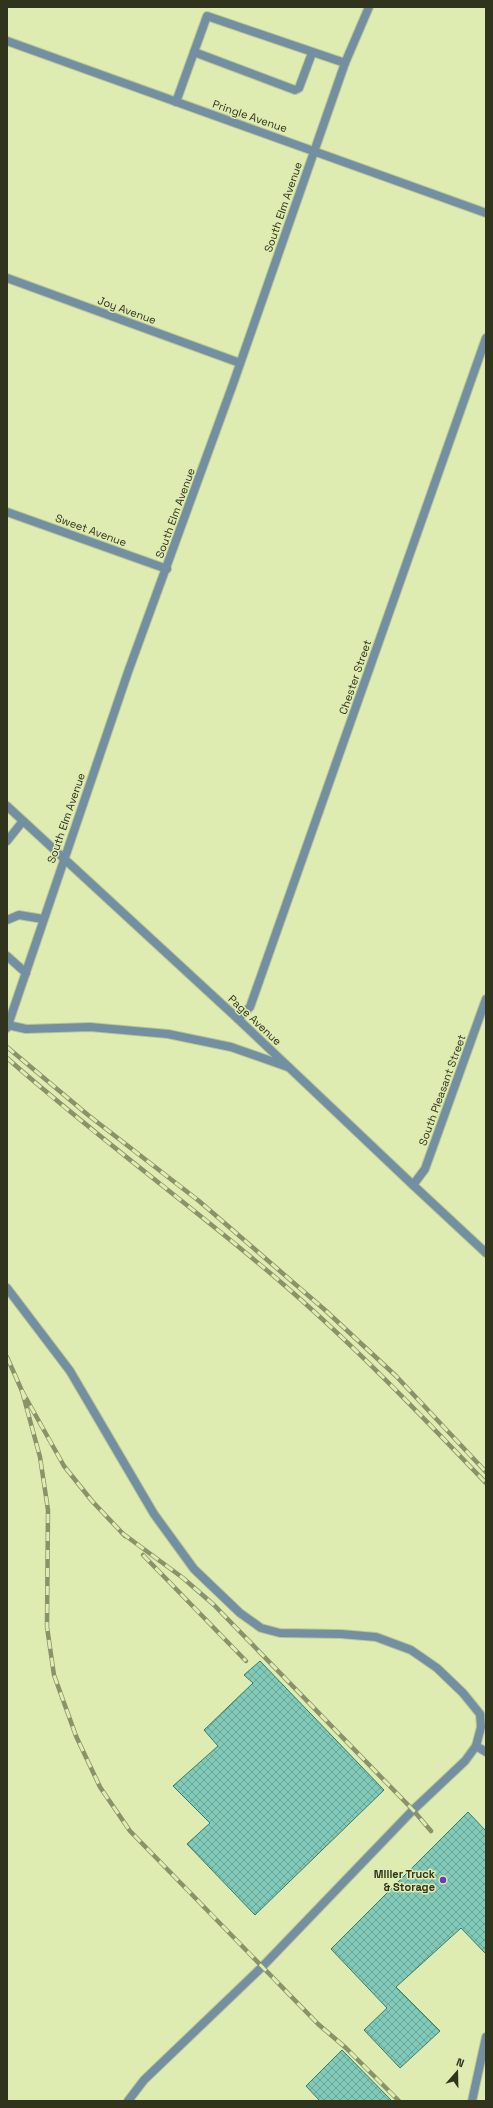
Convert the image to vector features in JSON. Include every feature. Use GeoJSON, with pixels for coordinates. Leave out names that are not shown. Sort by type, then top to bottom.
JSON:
{"type":"FeatureCollection","features":[{"type":"Feature","properties":{"kind":"street","name":"South Elm Avenue"},"geometry":{"type":"LineString","coordinates":[[8,1026],[43,919],[128,672],[167,569],[345,63],[369,7]]}},
{"type":"Feature","properties":{"kind":"street"},"geometry":{"type":"LineString","coordinates":[[176,102],[207,16],[345,63]]}},
{"type":"Feature","properties":{"kind":"street","name":"Pringle Avenue"},"geometry":{"type":"LineString","coordinates":[[7,41],[486,213]]}},
{"type":"Feature","properties":{"kind":"street"},"geometry":{"type":"LineString","coordinates":[[194,52],[295,90],[299,88],[312,53]]}},
{"type":"Feature","properties":{"kind":"street","name":"Joy Avenue"},"geometry":{"type":"LineString","coordinates":[[7,278],[240,363]]}},
{"type":"Feature","properties":{"kind":"street","name":"Chester Street"},"geometry":{"type":"LineString","coordinates":[[238,1019],[250,1008],[486,338]]}},
{"type":"Feature","properties":{"kind":"street","name":"Sweet Avenue"},"geometry":{"type":"LineString","coordinates":[[7,512],[167,569]]}},
{"type":"Feature","properties":{"kind":"street","name":"Page Avenue"},"geometry":{"type":"LineString","coordinates":[[7,806],[238,1019],[413,1186],[486,1253]]}},
{"type":"Feature","properties":{"kind":"street"},"geometry":{"type":"LineString","coordinates":[[7,841],[23,821]]}},
{"type":"Feature","properties":{"kind":"street"},"geometry":{"type":"LineString","coordinates":[[7,920],[19,914],[43,919]]}},
{"type":"Feature","properties":{"kind":"street"},"geometry":{"type":"LineString","coordinates":[[7,956],[26,973]]}},
{"type":"Feature","properties":{"kind":"street","name":"South Pleasant Street"},"geometry":{"type":"LineString","coordinates":[[413,1186],[425,1170],[486,999]]}},
{"type":"Feature","properties":{"kind":"street"},"geometry":{"type":"LineString","coordinates":[[8,1026],[26,1029],[90,1028],[168,1034],[231,1048],[290,1068]]}},
{"type":"Feature","properties":{"kind":"street"},"geometry":{"type":"LineString","coordinates":[[7,1288],[70,1371],[154,1514],[194,1569],[240,1613],[261,1628],[280,1633],[341,1634],[376,1637],[411,1650],[437,1668],[463,1693],[480,1714],[481,1727],[476,1746],[465,1761],[413,1810],[262,1966],[144,2080],[128,2101]]}},
{"type":"Feature","properties":{"kind":"street"},"geometry":{"type":"LineString","coordinates":[[476,1746],[486,1752]]}},
{"type":"Feature","properties":{"kind":"street"},"geometry":{"type":"LineString","coordinates":[[472,2101],[486,2037]]}},
{"type":"Feature","properties":{"kind":"building"},"geometry":{"type":"Polygon","coordinates":[[[260,1661],[384,1790],[255,1915],[187,1844],[210,1823],[173,1786],[218,1746],[204,1730],[253,1683],[244,1675],[260,1661]]]}},
{"type":"Feature","properties":{"kind":"building","name":"Miller Truck & Storage"},"geometry":{"type":"Polygon","coordinates":[[[468,1812],[486,1831],[486,1954],[461,1928],[396,1987],[440,2031],[400,2068],[364,2030],[387,2008],[331,1949],[468,1812]]]}},
{"type":"Feature","properties":{"kind":"building"},"geometry":{"type":"Polygon","coordinates":[[[342,2050],[392,2101],[320,2101],[306,2086],[342,2050]]]}},
{"type":"Feature","properties":{"kind":"railway"},"geometry":{"type":"LineString","coordinates":[[7,1047],[88,1115],[199,1201],[325,1310],[396,1376],[486,1472]]}},
{"type":"Feature","properties":{"kind":"railway"},"geometry":{"type":"LineString","coordinates":[[7,1058],[73,1114],[243,1250],[304,1302],[384,1378],[486,1483]]}},
{"type":"Feature","properties":{"kind":"railway"},"geometry":{"type":"LineString","coordinates":[[7,1357],[22,1391],[64,1466],[92,1501],[125,1536]]}},
{"type":"Feature","properties":{"kind":"railway"},"geometry":{"type":"LineString","coordinates":[[22,1391],[40,1457],[48,1510],[47,1627],[54,1675],[76,1736],[100,1787],[130,1831],[318,2024],[346,2048],[399,2101]]}},
{"type":"Feature","properties":{"kind":"railway"},"geometry":{"type":"LineString","coordinates":[[122,1533],[183,1578],[214,1605],[413,1810],[431,1831]]}},
{"type":"Feature","properties":{"kind":"railway"},"geometry":{"type":"LineString","coordinates":[[143,1555],[246,1661]]}},
{"type":"Feature","properties":{"kind":"place","name":"Miller Truck & Storage"},"geometry":{"type":"Point","coordinates":[443,1880]}}]}
